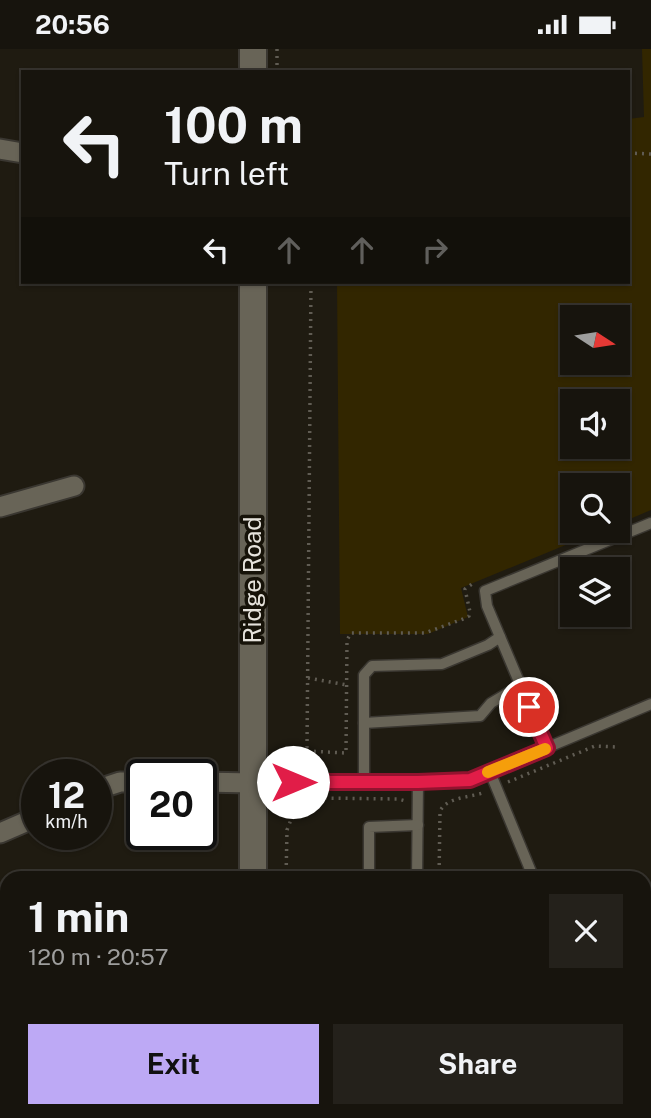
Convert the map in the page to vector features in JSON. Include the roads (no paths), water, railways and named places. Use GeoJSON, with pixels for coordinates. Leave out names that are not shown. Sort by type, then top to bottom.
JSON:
{"type":"FeatureCollection","features":[{"type":"Feature","properties":{"kind":"street"},"geometry":{"type":"LineString","coordinates":[[253,49],[253,70]]}},
{"type":"Feature","properties":{"kind":"street"},"geometry":{"type":"LineString","coordinates":[[0,149],[21,153]]}},
{"type":"Feature","properties":{"kind":"street","name":"Ridge Road"},"geometry":{"type":"LineString","coordinates":[[253,284],[253,871]]}},
{"type":"Feature","properties":{"kind":"street"},"geometry":{"type":"LineString","coordinates":[[0,507],[74,486]]}},
{"type":"Feature","properties":{"kind":"street"},"geometry":{"type":"LineString","coordinates":[[217,782],[253,783]]}},
{"type":"Feature","properties":{"kind":"street"},"geometry":{"type":"LineString","coordinates":[[0,833],[21,824]]}},
{"type":"Feature","properties":{"kind":"lane"},"geometry":{"type":"LineString","coordinates":[[547,748],[487,606],[485,591],[651,523]]}},
{"type":"Feature","properties":{"kind":"lane"},"geometry":{"type":"LineString","coordinates":[[364,782],[364,675],[372,666],[442,664],[488,645],[500,637]]}},
{"type":"Feature","properties":{"kind":"lane"},"geometry":{"type":"LineString","coordinates":[[364,723],[480,716],[491,703],[520,686]]}},
{"type":"Feature","properties":{"kind":"lane"},"geometry":{"type":"LineString","coordinates":[[253,783],[470,780],[651,704]]}},
{"type":"Feature","properties":{"kind":"lane"},"geometry":{"type":"LineString","coordinates":[[490,772],[531,871]]}},
{"type":"Feature","properties":{"kind":"lane"},"geometry":{"type":"LineString","coordinates":[[417,871],[418,782]]}},
{"type":"Feature","properties":{"kind":"lane"},"geometry":{"type":"LineString","coordinates":[[369,871],[369,827],[418,825]]}}]}
